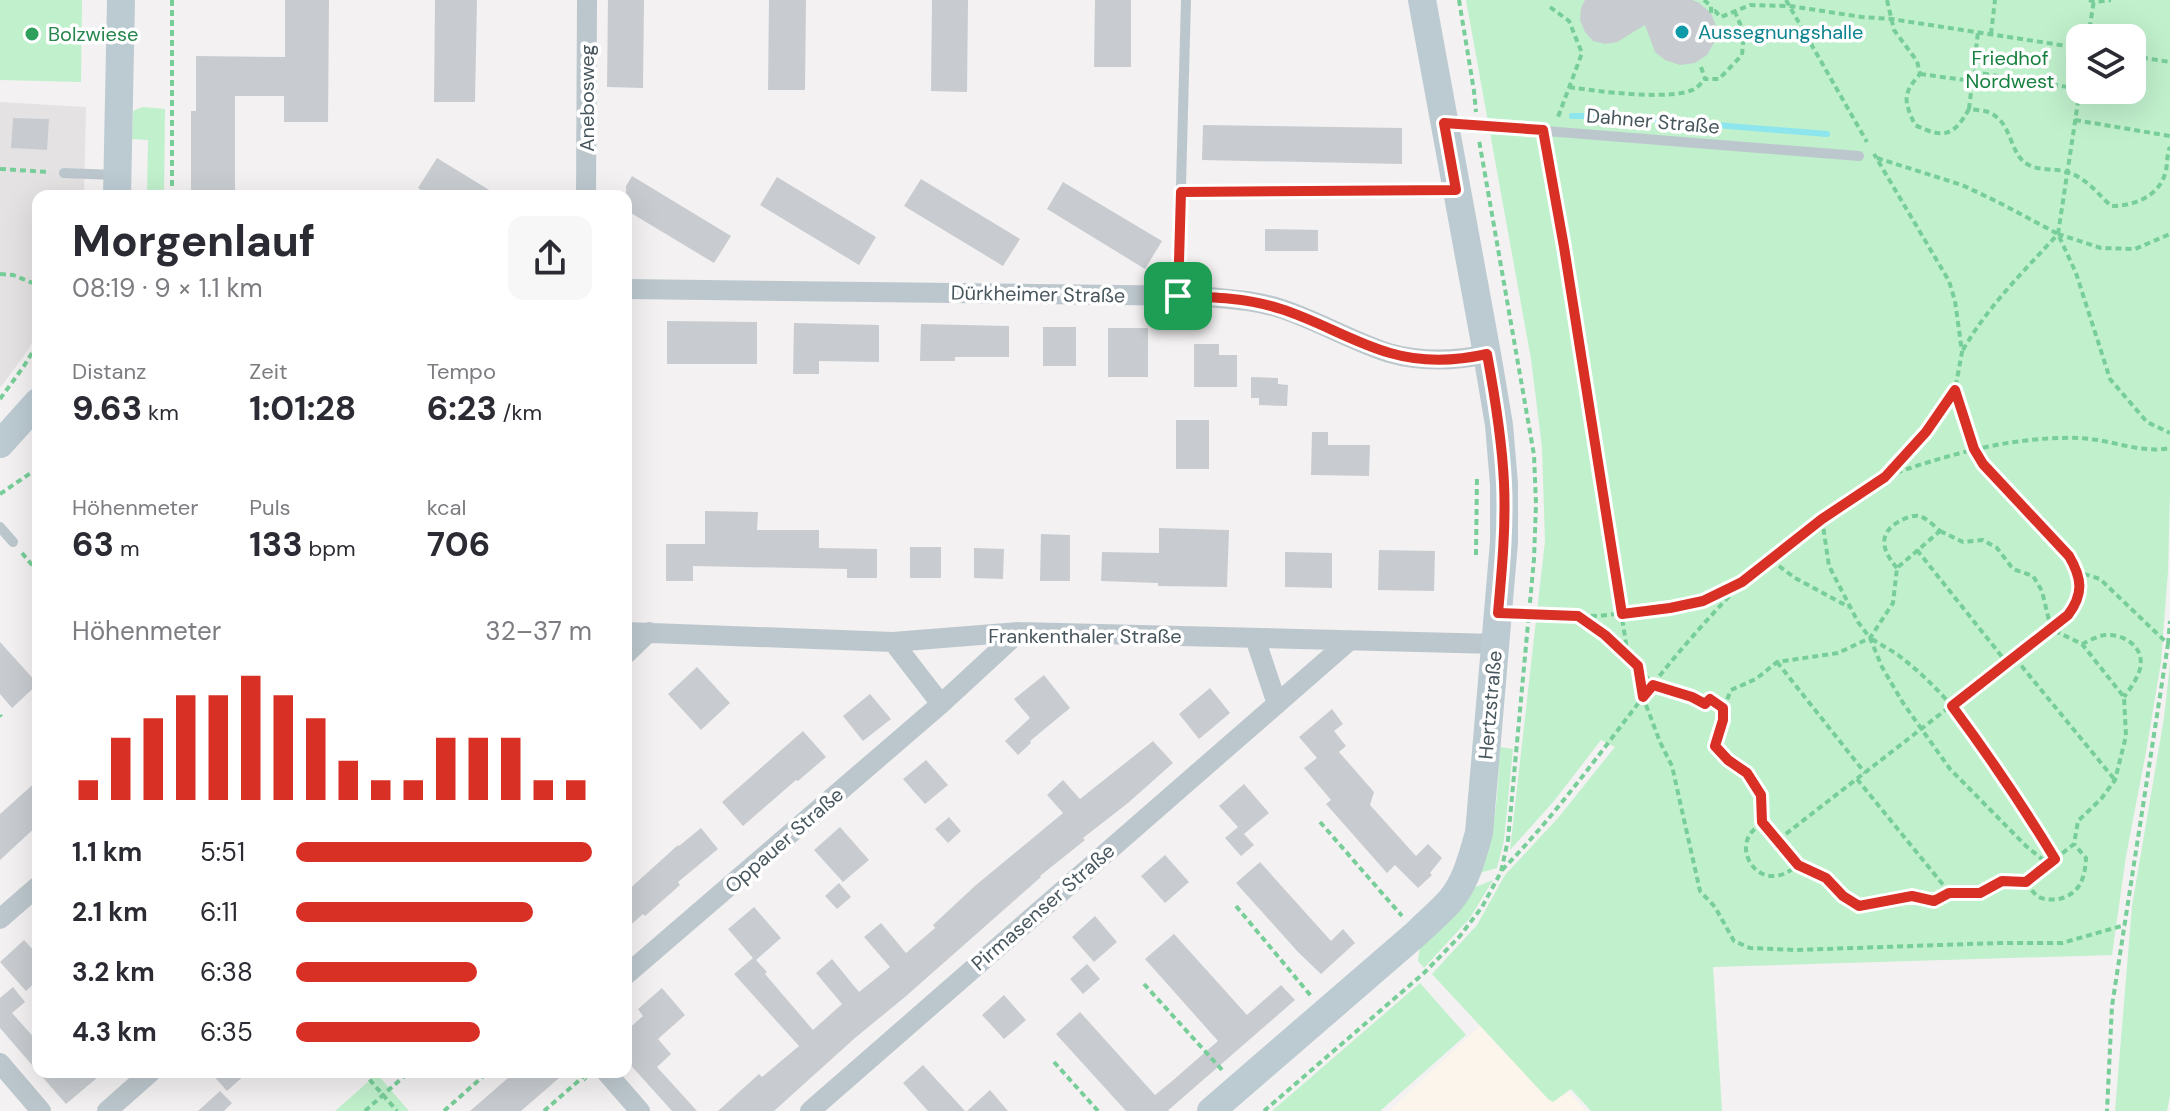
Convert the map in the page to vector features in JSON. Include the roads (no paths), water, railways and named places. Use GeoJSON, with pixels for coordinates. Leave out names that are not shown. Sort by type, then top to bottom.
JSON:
{"type":"FeatureCollection","features":[{"type":"Feature","properties":{"kind":"main road"},"geometry":{"type":"LineString","coordinates":[[118,185],[121,0]]}},
{"type":"Feature","properties":{"kind":"main road","name":"Hertzstraße"},"geometry":{"type":"LineString","coordinates":[[1211,1111],[1449,902],[1460,886],[1479,833],[1504,542],[1504,484],[1499,425],[1487,354],[1422,0]]}},
{"type":"Feature","properties":{"kind":"main road"},"geometry":{"type":"LineString","coordinates":[[3,435],[32,408]]}},
{"type":"Feature","properties":{"kind":"street","name":"Anebosweg"},"geometry":{"type":"LineString","coordinates":[[586,190],[587,0]]}},
{"type":"Feature","properties":{"kind":"street","name":"Dürkheimer Straße"},"geometry":{"type":"LineString","coordinates":[[632,289],[1178,296],[1252,301],[1306,317],[1389,353],[1412,358],[1469,358],[1487,354]]}},
{"type":"Feature","properties":{"kind":"street","name":"Frankenthaler Straße"},"geometry":{"type":"LineString","coordinates":[[632,632],[893,642],[1019,632],[1496,644]]}},
{"type":"Feature","properties":{"kind":"street"},"geometry":{"type":"LineString","coordinates":[[632,648],[649,632]]}},
{"type":"Feature","properties":{"kind":"street","name":"Oppauer Straße"},"geometry":{"type":"LineString","coordinates":[[632,970],[941,704],[1019,632]]}},
{"type":"Feature","properties":{"kind":"street"},"geometry":{"type":"LineString","coordinates":[[1255,638],[1277,704]]}},
{"type":"Feature","properties":{"kind":"street","name":"Pirmasenser Straße"},"geometry":{"type":"LineString","coordinates":[[810,1111],[1349,641]]}},
{"type":"Feature","properties":{"kind":"street"},"geometry":{"type":"LineString","coordinates":[[893,642],[941,704]]}},
{"type":"Feature","properties":{"kind":"street"},"geometry":{"type":"LineString","coordinates":[[0,919],[32,891]]}},
{"type":"Feature","properties":{"kind":"street"},"geometry":{"type":"LineString","coordinates":[[0,1063],[41,1111]]}},
{"type":"Feature","properties":{"kind":"street"},"geometry":{"type":"LineString","coordinates":[[107,1111],[144,1078]]}},
{"type":"Feature","properties":{"kind":"street"},"geometry":{"type":"LineString","coordinates":[[611,1078],[640,1111]]}},
{"type":"Feature","properties":{"kind":"lane"},"geometry":{"type":"LineString","coordinates":[[1178,296],[1186,0]]}},
{"type":"Feature","properties":{"kind":"lane","name":"Dahner Straße"},"geometry":{"type":"LineString","coordinates":[[1444,123],[1859,156]]}},
{"type":"Feature","properties":{"kind":"lane"},"geometry":{"type":"LineString","coordinates":[[64,173],[118,185]]}},
{"type":"Feature","properties":{"kind":"lane"},"geometry":{"type":"LineString","coordinates":[[1181,192],[1456,190]]}},
{"type":"Feature","properties":{"kind":"lane"},"geometry":{"type":"LineString","coordinates":[[0,527],[13,542]]}},
{"type":"Feature","properties":{"kind":"waterway"},"geometry":{"type":"LineString","coordinates":[[1572,116],[1607,116],[1827,134]]}},
{"type":"Feature","properties":{"kind":"place","name":"Aussegnungshalle"},"geometry":{"type":"Point","coordinates":[1682,32]}},
{"type":"Feature","properties":{"kind":"place","name":"Bolzwiese"},"geometry":{"type":"Point","coordinates":[32,34]}},
{"type":"Feature","properties":{"kind":"park label","name":"Friedhof Nordwest"},"geometry":{"type":"Point","coordinates":[2010,70]}}]}
